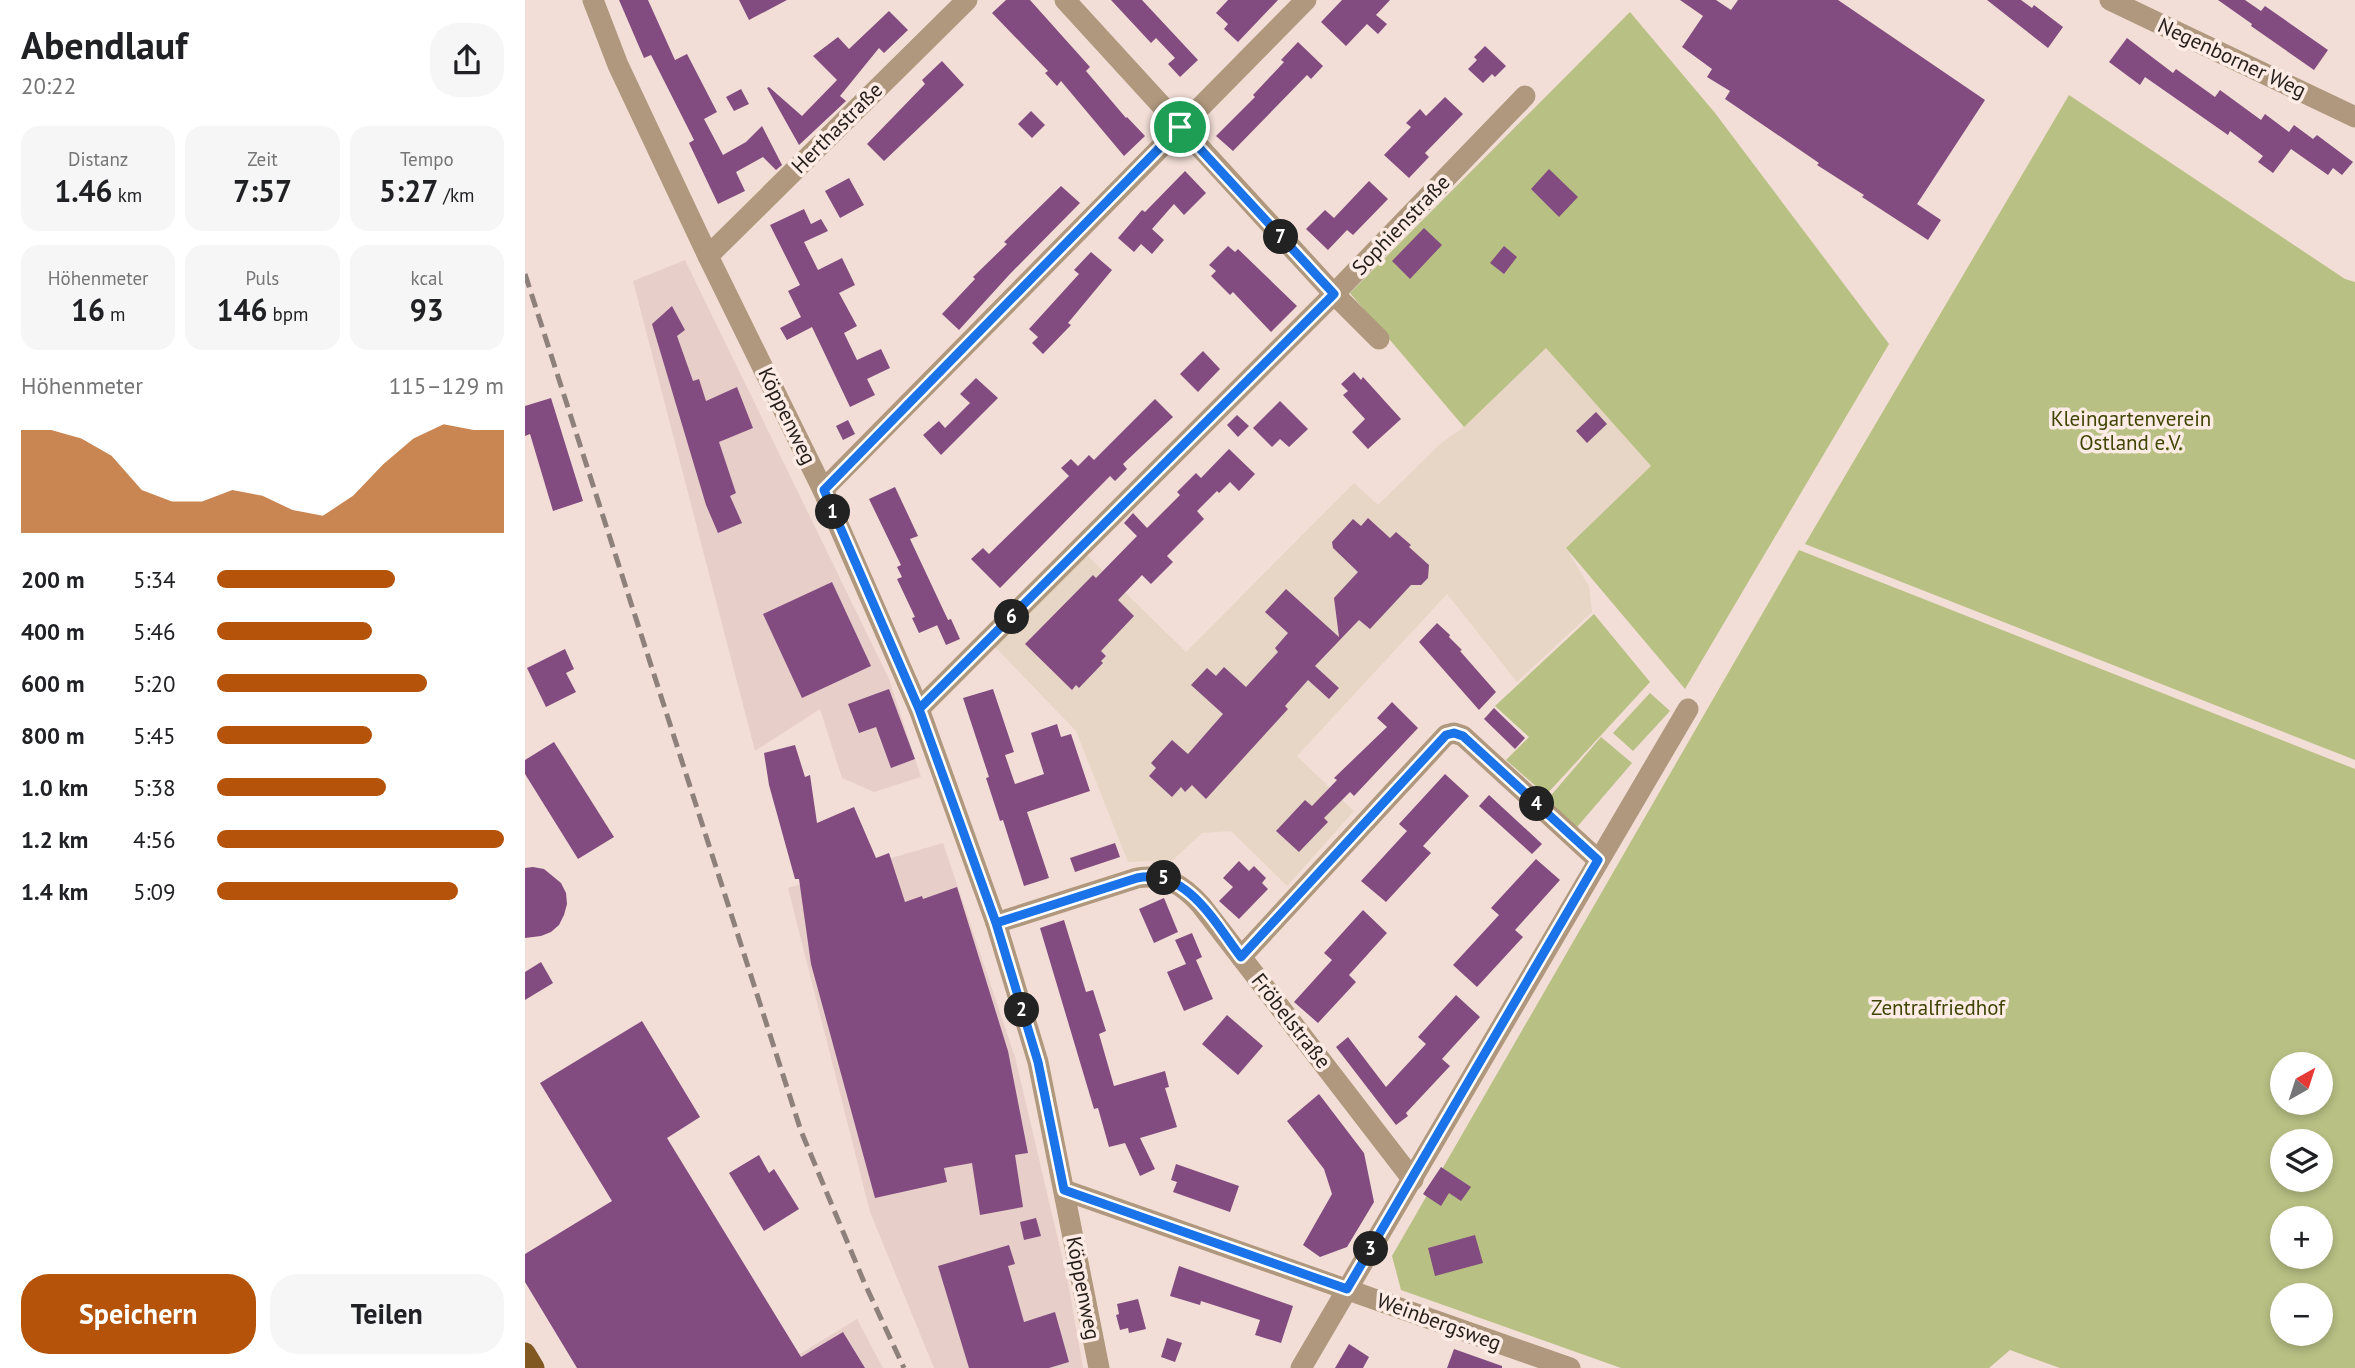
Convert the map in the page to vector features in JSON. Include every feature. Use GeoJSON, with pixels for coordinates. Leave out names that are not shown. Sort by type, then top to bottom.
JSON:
{"type":"FeatureCollection","features":[{"type":"Feature","properties":{"kind":"main road"},"geometry":{"type":"LineString","coordinates":[[525,1353],[534,1368]]}},
{"type":"Feature","properties":{"kind":"street","name":"Köppenweg"},"geometry":{"type":"LineString","coordinates":[[593,0],[618,65],[708,256],[824,490],[919,709],[996,923],[1038,1062],[1099,1368]]}},
{"type":"Feature","properties":{"kind":"street","name":"Herthastraße"},"geometry":{"type":"LineString","coordinates":[[708,256],[967,0]]}},
{"type":"Feature","properties":{"kind":"street"},"geometry":{"type":"LineString","coordinates":[[1065,0],[1334,294],[1379,339]]}},
{"type":"Feature","properties":{"kind":"street"},"geometry":{"type":"LineString","coordinates":[[824,490],[1306,0]]}},
{"type":"Feature","properties":{"kind":"street","name":"Negenborner Weg"},"geometry":{"type":"LineString","coordinates":[[2110,0],[2355,117]]}},
{"type":"Feature","properties":{"kind":"street","name":"Sophienstraße"},"geometry":{"type":"LineString","coordinates":[[919,709],[1334,294],[1525,96]]}},
{"type":"Feature","properties":{"kind":"street"},"geometry":{"type":"LineString","coordinates":[[1301,1368],[1688,709]]}},
{"type":"Feature","properties":{"kind":"street"},"geometry":{"type":"LineString","coordinates":[[1241,957],[1446,735],[1454,733],[1463,736],[1598,860]]}},
{"type":"Feature","properties":{"kind":"street","name":"Fröbelstraße"},"geometry":{"type":"LineString","coordinates":[[996,923],[1137,878],[1154,876],[1173,881],[1190,893],[1413,1180]]}},
{"type":"Feature","properties":{"kind":"street","name":"Weinbergsweg"},"geometry":{"type":"LineString","coordinates":[[1064,1190],[1570,1368]]}},
{"type":"Feature","properties":{"kind":"shaded area"},"geometry":{"type":"Polygon","coordinates":[[[685,260],[889,679],[921,777],[874,792],[842,778],[820,709],[755,751],[633,281],[685,260]]]}},
{"type":"Feature","properties":{"kind":"shaded area"},"geometry":{"type":"Polygon","coordinates":[[[1546,348],[1651,466],[1566,548],[1589,586],[1592,612],[1517,682],[1447,594],[1297,756],[1354,811],[1287,886],[1231,831],[1202,833],[1173,860],[1128,862],[1076,731],[995,647],[1086,554],[1186,652],[1354,483],[1378,505],[1440,444],[1464,427],[1546,348]]]}},
{"type":"Feature","properties":{"kind":"shaded area"},"geometry":{"type":"Polygon","coordinates":[[[943,843],[1015,1057],[1068,1282],[1083,1368],[934,1368],[870,1212],[788,888],[943,843]]]}},
{"type":"Feature","properties":{"kind":"shaded area"},"geometry":{"type":"Polygon","coordinates":[[[857,1319],[883,1368],[777,1368],[857,1319]]]}},
{"type":"Feature","properties":{"kind":"green space"},"geometry":{"type":"Polygon","coordinates":[[[1630,12],[1715,113],[1889,344],[1685,689],[1566,548],[1651,466],[1546,348],[1464,427],[1350,293],[1630,12]]]}},
{"type":"Feature","properties":{"kind":"green space","name":"Kleingartenverein Ostland e.V."},"geometry":{"type":"Polygon","coordinates":[[[2069,95],[2345,279],[2355,282],[2355,760],[1805,544],[2069,95]]]}},
{"type":"Feature","properties":{"kind":"green space","name":"Zentralfriedhof"},"geometry":{"type":"Polygon","coordinates":[[[1799,550],[2355,769],[2355,1368],[2060,1368],[2010,1350],[1989,1368],[1621,1368],[1401,1290],[1392,1256],[1799,550]]]}},
{"type":"Feature","properties":{"kind":"green space"},"geometry":{"type":"Polygon","coordinates":[[[1594,614],[1650,682],[1546,795],[1506,760],[1529,737],[1495,706],[1594,614]]]}},
{"type":"Feature","properties":{"kind":"green space"},"geometry":{"type":"Polygon","coordinates":[[[1650,693],[1670,711],[1633,751],[1613,733],[1650,693]]]}},
{"type":"Feature","properties":{"kind":"green space"},"geometry":{"type":"Polygon","coordinates":[[[1601,737],[1632,763],[1577,827],[1547,800],[1601,737]]]}},
{"type":"Feature","properties":{"kind":"building"},"geometry":{"type":"Polygon","coordinates":[[[619,0],[648,0],[675,60],[687,54],[717,112],[704,119],[723,155],[746,142],[762,126],[782,165],[776,170],[763,157],[736,172],[745,191],[718,204],[689,143],[694,140],[651,55],[644,58],[619,0]]]}},
{"type":"Feature","properties":{"kind":"building"},"geometry":{"type":"Polygon","coordinates":[[[739,0],[787,0],[749,20],[739,0]]]}},
{"type":"Feature","properties":{"kind":"building"},"geometry":{"type":"Polygon","coordinates":[[[1006,0],[1030,0],[1090,67],[1086,71],[1145,136],[1124,156],[1061,81],[1057,86],[1045,73],[1048,71],[992,13],[1006,0]]]}},
{"type":"Feature","properties":{"kind":"building"},"geometry":{"type":"Polygon","coordinates":[[[1111,0],[1142,0],[1198,60],[1180,77],[1168,64],[1175,58],[1156,38],[1151,43],[1111,0]]]}},
{"type":"Feature","properties":{"kind":"building"},"geometry":{"type":"Polygon","coordinates":[[[1228,0],[1278,0],[1238,42],[1224,29],[1228,24],[1216,13],[1228,0]]]}},
{"type":"Feature","properties":{"kind":"building"},"geometry":{"type":"Polygon","coordinates":[[[1342,0],[1390,0],[1376,15],[1387,24],[1378,34],[1367,24],[1346,46],[1321,22],[1342,0]]]}},
{"type":"Feature","properties":{"kind":"building"},"geometry":{"type":"Polygon","coordinates":[[[1680,0],[1716,0],[1731,10],[1738,0],[1838,0],[1985,100],[1917,204],[1941,220],[1928,240],[1862,197],[1864,195],[1725,99],[1730,91],[1707,77],[1712,69],[1682,47],[1703,16],[1680,0]]]}},
{"type":"Feature","properties":{"kind":"building"},"geometry":{"type":"Polygon","coordinates":[[[1987,0],[2021,0],[2032,8],[2034,5],[2063,27],[2048,48],[1987,0]]]}},
{"type":"Feature","properties":{"kind":"building"},"geometry":{"type":"Polygon","coordinates":[[[2218,0],[2245,0],[2261,11],[2265,6],[2328,50],[2314,70],[2218,0]]]}},
{"type":"Feature","properties":{"kind":"building"},"geometry":{"type":"Polygon","coordinates":[[[889,11],[908,30],[884,53],[879,48],[840,96],[846,101],[799,145],[767,88],[802,116],[837,80],[813,56],[838,37],[849,49],[889,11]]]}},
{"type":"Feature","properties":{"kind":"building"},"geometry":{"type":"Polygon","coordinates":[[[2127,38],[2173,73],[2176,69],[2215,97],[2220,90],[2261,120],[2265,114],[2289,132],[2294,125],[2313,139],[2317,135],[2353,162],[2342,175],[2333,168],[2328,175],[2291,149],[2273,173],[2258,162],[2263,156],[2230,131],[2228,135],[2145,77],[2140,85],[2109,62],[2127,38]]]}},
{"type":"Feature","properties":{"kind":"building"},"geometry":{"type":"Polygon","coordinates":[[[1298,42],[1323,66],[1311,79],[1307,75],[1233,151],[1216,136],[1255,97],[1253,95],[1284,62],[1281,60],[1298,42]]]}},
{"type":"Feature","properties":{"kind":"building"},"geometry":{"type":"Polygon","coordinates":[[[1485,46],[1506,66],[1495,77],[1492,74],[1483,83],[1468,69],[1477,60],[1474,57],[1485,46]]]}},
{"type":"Feature","properties":{"kind":"building"},"geometry":{"type":"Polygon","coordinates":[[[942,61],[964,85],[884,161],[867,144],[925,84],[922,80],[942,61]]]}},
{"type":"Feature","properties":{"kind":"building"},"geometry":{"type":"Polygon","coordinates":[[[741,89],[749,104],[734,111],[726,97],[741,89]]]}},
{"type":"Feature","properties":{"kind":"building"},"geometry":{"type":"Polygon","coordinates":[[[1445,97],[1463,114],[1425,153],[1429,157],[1409,178],[1384,155],[1411,127],[1406,123],[1420,109],[1426,116],[1445,97]]]}},
{"type":"Feature","properties":{"kind":"building"},"geometry":{"type":"Polygon","coordinates":[[[1031,111],[1045,125],[1032,138],[1018,124],[1031,111]]]}},
{"type":"Feature","properties":{"kind":"building"},"geometry":{"type":"Polygon","coordinates":[[[1549,169],[1578,197],[1559,217],[1531,189],[1549,169]]]}},
{"type":"Feature","properties":{"kind":"building"},"geometry":{"type":"Polygon","coordinates":[[[1185,171],[1206,193],[1184,215],[1174,204],[1152,229],[1164,240],[1152,254],[1141,244],[1134,252],[1118,238],[1142,210],[1145,212],[1185,171]]]}},
{"type":"Feature","properties":{"kind":"building"},"geometry":{"type":"Polygon","coordinates":[[[849,178],[864,205],[840,218],[825,191],[849,178]]]}},
{"type":"Feature","properties":{"kind":"building"},"geometry":{"type":"Polygon","coordinates":[[[1369,181],[1388,199],[1353,235],[1347,230],[1328,250],[1306,229],[1325,210],[1334,218],[1369,181]]]}},
{"type":"Feature","properties":{"kind":"building"},"geometry":{"type":"Polygon","coordinates":[[[1061,186],[1080,203],[959,330],[942,314],[975,279],[973,277],[1007,244],[1004,242],[1061,186]]]}},
{"type":"Feature","properties":{"kind":"building"},"geometry":{"type":"Polygon","coordinates":[[[804,209],[811,224],[821,219],[828,231],[804,242],[818,270],[842,258],[855,285],[839,293],[857,326],[844,333],[857,360],[881,349],[890,368],[867,379],[875,395],[850,407],[812,327],[787,340],[780,328],[801,317],[788,291],[800,285],[770,225],[804,209]]]}},
{"type":"Feature","properties":{"kind":"building"},"geometry":{"type":"Polygon","coordinates":[[[1424,228],[1442,245],[1410,279],[1392,261],[1424,228]]]}},
{"type":"Feature","properties":{"kind":"building"},"geometry":{"type":"Polygon","coordinates":[[[1228,246],[1235,252],[1238,249],[1297,306],[1271,332],[1233,292],[1230,295],[1211,276],[1216,271],[1209,265],[1228,246]]]}},
{"type":"Feature","properties":{"kind":"building"},"geometry":{"type":"Polygon","coordinates":[[[1504,246],[1517,257],[1504,274],[1490,263],[1504,246]]]}},
{"type":"Feature","properties":{"kind":"building"},"geometry":{"type":"Polygon","coordinates":[[[1091,252],[1112,270],[1068,323],[1071,325],[1043,354],[1032,343],[1038,337],[1029,329],[1079,274],[1074,270],[1091,252]]]}},
{"type":"Feature","properties":{"kind":"building"},"geometry":{"type":"Polygon","coordinates":[[[672,306],[685,330],[677,336],[693,381],[699,379],[706,401],[737,387],[753,428],[719,442],[736,493],[730,496],[742,523],[718,533],[706,505],[652,324],[672,306]]]}},
{"type":"Feature","properties":{"kind":"building"},"geometry":{"type":"Polygon","coordinates":[[[1203,351],[1220,369],[1198,392],[1180,374],[1203,351]]]}},
{"type":"Feature","properties":{"kind":"building"},"geometry":{"type":"Polygon","coordinates":[[[1354,372],[1361,380],[1363,377],[1401,419],[1368,449],[1352,432],[1365,419],[1343,395],[1348,391],[1341,384],[1354,372]]]}},
{"type":"Feature","properties":{"kind":"building"},"geometry":{"type":"Polygon","coordinates":[[[976,378],[998,398],[941,455],[923,435],[939,421],[945,428],[970,403],[960,394],[976,378]]]}},
{"type":"Feature","properties":{"kind":"building"},"geometry":{"type":"Polygon","coordinates":[[[551,398],[583,501],[553,511],[530,434],[525,436],[525,406],[551,398]]]}},
{"type":"Feature","properties":{"kind":"building"},"geometry":{"type":"Polygon","coordinates":[[[1155,399],[1173,417],[1123,464],[1127,469],[1115,481],[1110,476],[1000,588],[971,559],[983,548],[989,554],[1069,476],[1061,468],[1071,459],[1078,466],[1089,455],[1094,460],[1155,399]]]}},
{"type":"Feature","properties":{"kind":"building"},"geometry":{"type":"Polygon","coordinates":[[[1280,401],[1308,429],[1289,447],[1280,439],[1272,447],[1253,428],[1280,401]]]}},
{"type":"Feature","properties":{"kind":"building"},"geometry":{"type":"Polygon","coordinates":[[[1596,412],[1607,424],[1587,443],[1576,431],[1596,412]]]}},
{"type":"Feature","properties":{"kind":"building"},"geometry":{"type":"Polygon","coordinates":[[[1237,415],[1249,426],[1238,437],[1227,425],[1237,415]]]}},
{"type":"Feature","properties":{"kind":"building"},"geometry":{"type":"Polygon","coordinates":[[[848,420],[855,434],[843,440],[836,426],[848,420]]]}},
{"type":"Feature","properties":{"kind":"building"},"geometry":{"type":"Polygon","coordinates":[[[1229,449],[1255,474],[1239,491],[1230,482],[1219,493],[1217,491],[1197,511],[1204,519],[1167,556],[1173,562],[1151,584],[1142,575],[1118,600],[1134,616],[1101,651],[1106,656],[1101,661],[1103,663],[1079,688],[1076,685],[1072,690],[1025,644],[1093,575],[1096,578],[1137,536],[1124,523],[1133,513],[1147,528],[1180,495],[1177,492],[1196,473],[1201,478],[1229,449]]]}},
{"type":"Feature","properties":{"kind":"building"},"geometry":{"type":"Polygon","coordinates":[[[895,487],[918,536],[910,539],[948,620],[951,619],[960,639],[946,645],[937,625],[919,633],[912,618],[915,617],[897,579],[902,577],[897,567],[901,565],[869,499],[895,487]]]}},
{"type":"Feature","properties":{"kind":"building"},"geometry":{"type":"Polygon","coordinates":[[[1368,518],[1390,538],[1396,532],[1411,545],[1409,547],[1429,565],[1428,578],[1421,585],[1411,585],[1370,629],[1359,620],[1315,666],[1339,688],[1329,699],[1308,680],[1285,706],[1288,709],[1206,799],[1192,785],[1185,792],[1181,787],[1172,797],[1149,776],[1156,768],[1151,763],[1172,740],[1188,754],[1223,714],[1191,685],[1207,668],[1216,676],[1224,667],[1246,687],[1278,652],[1275,648],[1288,633],[1265,612],[1286,589],[1339,637],[1334,598],[1358,572],[1333,548],[1332,542],[1353,519],[1361,526],[1368,518]]]}},
{"type":"Feature","properties":{"kind":"building"},"geometry":{"type":"Polygon","coordinates":[[[832,582],[871,666],[802,698],[763,614],[832,582]]]}},
{"type":"Feature","properties":{"kind":"building"},"geometry":{"type":"Polygon","coordinates":[[[1437,623],[1496,692],[1479,710],[1419,642],[1437,623]]]}},
{"type":"Feature","properties":{"kind":"building"},"geometry":{"type":"Polygon","coordinates":[[[565,649],[574,669],[566,673],[576,692],[546,707],[527,668],[565,649]]]}},
{"type":"Feature","properties":{"kind":"building"},"geometry":{"type":"Polygon","coordinates":[[[889,689],[915,759],[891,768],[876,727],[859,733],[848,704],[889,689]]]}},
{"type":"Feature","properties":{"kind":"building"},"geometry":{"type":"Polygon","coordinates":[[[993,689],[1014,752],[1005,755],[1015,784],[1044,774],[1031,733],[1057,724],[1061,737],[1071,734],[1090,791],[1027,812],[1049,878],[1024,886],[986,778],[989,777],[963,698],[993,689]]]}},
{"type":"Feature","properties":{"kind":"building"},"geometry":{"type":"Polygon","coordinates":[[[1392,702],[1418,728],[1354,796],[1350,792],[1324,818],[1328,822],[1299,852],[1276,831],[1305,800],[1312,806],[1337,780],[1334,778],[1387,727],[1377,718],[1392,702]]]}},
{"type":"Feature","properties":{"kind":"building"},"geometry":{"type":"Polygon","coordinates":[[[1494,708],[1525,738],[1515,749],[1484,719],[1494,708]]]}},
{"type":"Feature","properties":{"kind":"building"},"geometry":{"type":"Polygon","coordinates":[[[554,742],[614,837],[578,859],[525,774],[525,760],[554,742]]]}},
{"type":"Feature","properties":{"kind":"building"},"geometry":{"type":"Polygon","coordinates":[[[795,745],[805,777],[810,775],[817,823],[854,807],[876,858],[889,853],[905,902],[922,896],[923,899],[957,887],[1008,1051],[1028,1153],[1015,1155],[1023,1207],[980,1215],[972,1163],[944,1168],[947,1182],[875,1198],[811,964],[799,879],[795,879],[769,785],[764,753],[795,745]]]}},
{"type":"Feature","properties":{"kind":"building"},"geometry":{"type":"Polygon","coordinates":[[[1445,774],[1469,796],[1423,846],[1431,853],[1386,902],[1361,881],[1407,831],[1399,824],[1445,774]]]}},
{"type":"Feature","properties":{"kind":"building"},"geometry":{"type":"Polygon","coordinates":[[[1489,795],[1542,844],[1532,854],[1479,806],[1489,795]]]}},
{"type":"Feature","properties":{"kind":"building"},"geometry":{"type":"Polygon","coordinates":[[[1115,843],[1120,857],[1075,872],[1070,858],[1115,843]]]}},
{"type":"Feature","properties":{"kind":"building"},"geometry":{"type":"Polygon","coordinates":[[[1536,859],[1560,880],[1515,930],[1523,937],[1477,987],[1453,965],[1499,915],[1491,908],[1536,859]]]}},
{"type":"Feature","properties":{"kind":"building"},"geometry":{"type":"Polygon","coordinates":[[[1239,861],[1249,871],[1254,866],[1266,878],[1262,883],[1268,889],[1239,919],[1219,901],[1233,887],[1223,878],[1239,861]]]}},
{"type":"Feature","properties":{"kind":"building"},"geometry":{"type":"Polygon","coordinates":[[[525,868],[544,869],[561,883],[567,904],[559,925],[551,932],[525,938],[525,868]]]}},
{"type":"Feature","properties":{"kind":"building"},"geometry":{"type":"Polygon","coordinates":[[[1164,898],[1178,932],[1154,943],[1139,909],[1164,898]]]}},
{"type":"Feature","properties":{"kind":"building"},"geometry":{"type":"Polygon","coordinates":[[[1363,910],[1387,933],[1349,975],[1356,982],[1318,1023],[1294,1002],[1332,960],[1324,953],[1363,910]]]}},
{"type":"Feature","properties":{"kind":"building"},"geometry":{"type":"Polygon","coordinates":[[[1064,920],[1086,992],[1093,990],[1106,1031],[1099,1034],[1114,1086],[1165,1071],[1169,1087],[1165,1088],[1177,1127],[1140,1138],[1155,1169],[1140,1176],[1125,1143],[1109,1147],[1098,1108],[1094,1109],[1040,928],[1064,920]]]}},
{"type":"Feature","properties":{"kind":"building"},"geometry":{"type":"Polygon","coordinates":[[[1192,933],[1202,957],[1196,960],[1213,999],[1184,1011],[1167,972],[1186,964],[1175,940],[1192,933]]]}},
{"type":"Feature","properties":{"kind":"building"},"geometry":{"type":"Polygon","coordinates":[[[541,962],[553,983],[525,1000],[525,972],[541,962]]]}},
{"type":"Feature","properties":{"kind":"building"},"geometry":{"type":"Polygon","coordinates":[[[1456,995],[1480,1017],[1442,1059],[1450,1066],[1406,1113],[1408,1116],[1396,1125],[1336,1047],[1348,1037],[1386,1087],[1426,1044],[1418,1037],[1456,995]]]}},
{"type":"Feature","properties":{"kind":"building"},"geometry":{"type":"Polygon","coordinates":[[[1227,1015],[1263,1046],[1238,1075],[1202,1044],[1227,1015]]]}},
{"type":"Feature","properties":{"kind":"building"},"geometry":{"type":"Polygon","coordinates":[[[642,1021],[700,1117],[667,1138],[801,1357],[843,1332],[865,1368],[577,1368],[525,1282],[525,1254],[612,1201],[540,1083],[642,1021]]]}},
{"type":"Feature","properties":{"kind":"building"},"geometry":{"type":"Polygon","coordinates":[[[1319,1094],[1364,1153],[1374,1202],[1347,1247],[1320,1257],[1303,1245],[1332,1194],[1324,1169],[1287,1121],[1319,1094]]]}},
{"type":"Feature","properties":{"kind":"building"},"geometry":{"type":"Polygon","coordinates":[[[759,1155],[769,1173],[774,1169],[799,1209],[764,1231],[729,1173],[759,1155]]]}},
{"type":"Feature","properties":{"kind":"building"},"geometry":{"type":"Polygon","coordinates":[[[1176,1164],[1239,1186],[1230,1212],[1173,1192],[1177,1182],[1171,1180],[1176,1164]]]}},
{"type":"Feature","properties":{"kind":"building"},"geometry":{"type":"Polygon","coordinates":[[[1441,1167],[1471,1187],[1461,1201],[1449,1193],[1441,1206],[1423,1194],[1441,1167]]]}},
{"type":"Feature","properties":{"kind":"building"},"geometry":{"type":"Polygon","coordinates":[[[1036,1218],[1041,1236],[1024,1240],[1020,1222],[1036,1218]]]}},
{"type":"Feature","properties":{"kind":"building"},"geometry":{"type":"Polygon","coordinates":[[[1475,1235],[1483,1263],[1435,1276],[1428,1248],[1475,1235]]]}},
{"type":"Feature","properties":{"kind":"building"},"geometry":{"type":"Polygon","coordinates":[[[1009,1245],[1015,1264],[1008,1266],[1024,1322],[1055,1312],[1069,1362],[1049,1368],[969,1368],[938,1266],[1009,1245]]]}},
{"type":"Feature","properties":{"kind":"building"},"geometry":{"type":"Polygon","coordinates":[[[1179,1266],[1293,1306],[1281,1343],[1255,1335],[1260,1320],[1201,1301],[1200,1305],[1170,1296],[1179,1266]]]}},
{"type":"Feature","properties":{"kind":"building"},"geometry":{"type":"Polygon","coordinates":[[[1138,1299],[1146,1329],[1129,1333],[1128,1328],[1120,1330],[1116,1315],[1119,1314],[1117,1304],[1138,1299]]]}},
{"type":"Feature","properties":{"kind":"building"},"geometry":{"type":"Polygon","coordinates":[[[1167,1338],[1182,1343],[1175,1362],[1161,1357],[1167,1338]]]}},
{"type":"Feature","properties":{"kind":"building"},"geometry":{"type":"Polygon","coordinates":[[[1349,1344],[1369,1357],[1363,1368],[1335,1368],[1349,1344]]]}},
{"type":"Feature","properties":{"kind":"building"},"geometry":{"type":"Polygon","coordinates":[[[1454,1349],[1502,1366],[1502,1368],[1447,1368],[1454,1349]]]}},
{"type":"Feature","properties":{"kind":"railway"},"geometry":{"type":"LineString","coordinates":[[525,274],[801,1131],[864,1282],[904,1368]]}},
{"type":"Feature","properties":{"kind":"route"},"geometry":{"type":"LineString","coordinates":[[1180,127],[824,490],[919,709],[996,923],[1038,1062],[1064,1190],[1347,1289],[1598,860],[1463,736],[1454,733],[1446,735],[1241,957],[1185,888],[1173,881],[1154,876],[1137,878],[996,923],[945,781],[919,709],[1334,294],[1180,127]]}}]}
